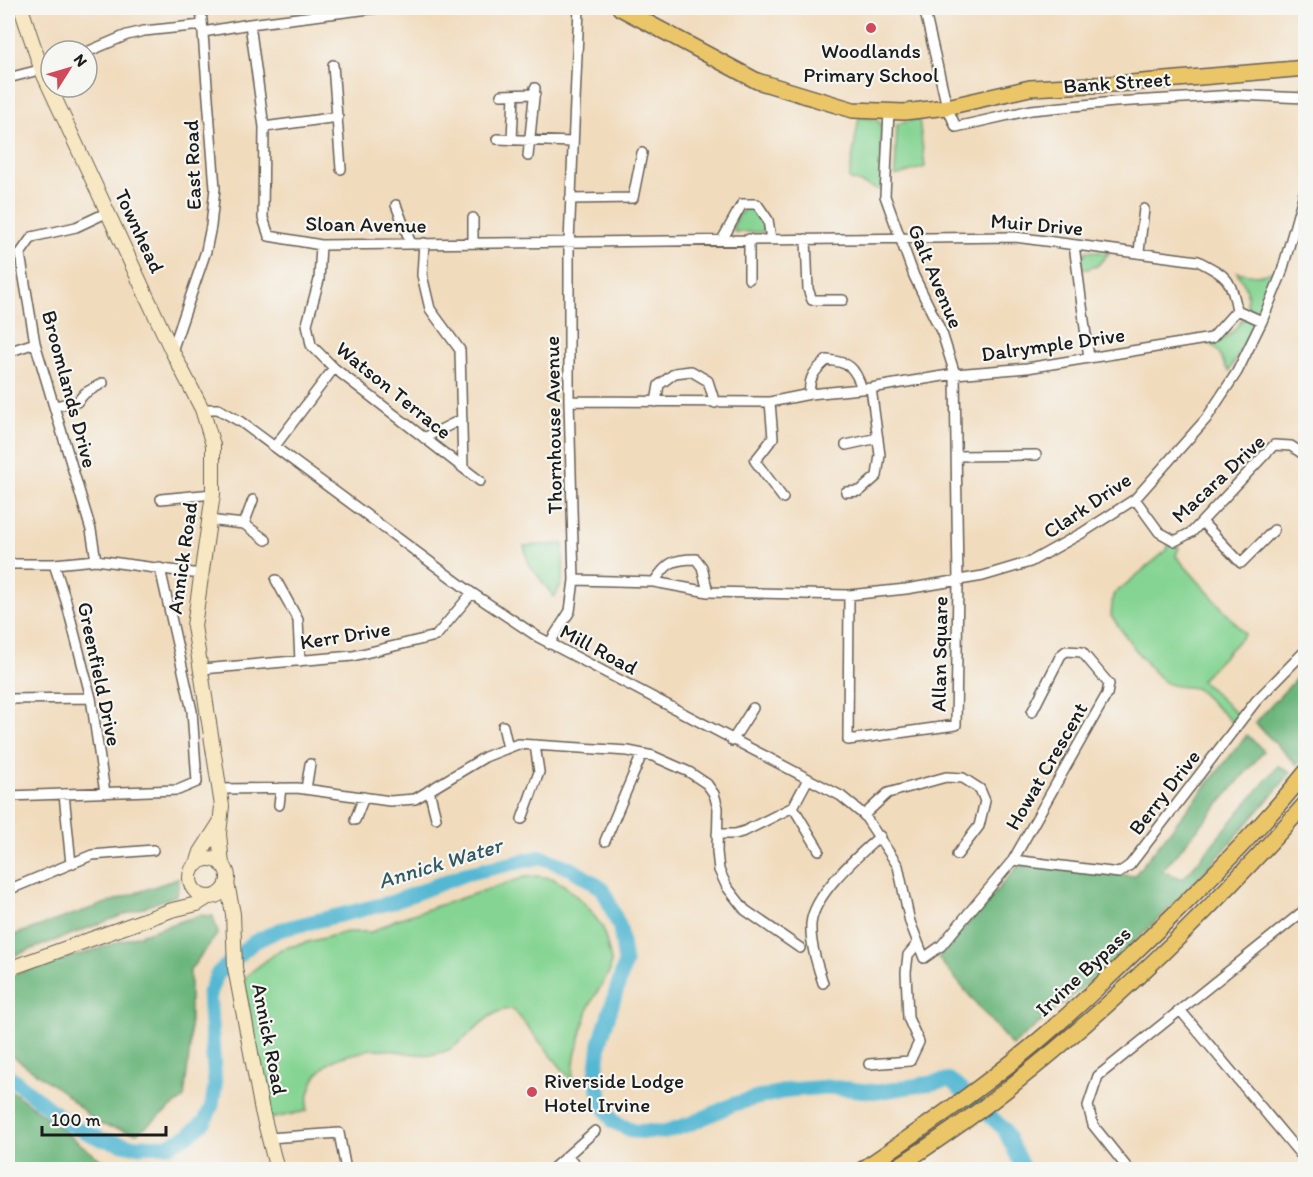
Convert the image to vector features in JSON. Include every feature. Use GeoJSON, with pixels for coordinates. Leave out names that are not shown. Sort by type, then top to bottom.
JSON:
{"type":"FeatureCollection","features":[{"type":"Feature","properties":{"kind":"main road","name":"Townhead"},"geometry":{"type":"LineString","coordinates":[[21,8],[39,52]]}},
{"type":"Feature","properties":{"kind":"main road","name":"Bank Street"},"geometry":{"type":"LineString","coordinates":[[620,8],[757,81],[853,110],[904,112],[947,107],[1030,88],[1131,83],[1305,68]]}},
{"type":"Feature","properties":{"kind":"main road","name":"Townhead"},"geometry":{"type":"LineString","coordinates":[[59,99],[108,212],[201,408]]}},
{"type":"Feature","properties":{"kind":"main road","name":"Annick Road"},"geometry":{"type":"LineString","coordinates":[[201,408],[213,445],[213,494],[207,520],[194,626],[222,806],[219,845],[222,865]]}},
{"type":"Feature","properties":{"kind":"main road","name":"Irvine Bypass"},"geometry":{"type":"LineString","coordinates":[[862,1170],[946,1111],[1030,1047],[1098,988],[1238,852],[1305,772]]}},
{"type":"Feature","properties":{"kind":"main road","name":"Irvine Bypass"},"geometry":{"type":"LineString","coordinates":[[893,1170],[1002,1094],[1137,978],[1261,853],[1305,803]]}},
{"type":"Feature","properties":{"kind":"main road"},"geometry":{"type":"LineString","coordinates":[[221,821],[190,874],[192,886],[200,895],[210,897],[233,914]]}},
{"type":"Feature","properties":{"kind":"main road"},"geometry":{"type":"LineString","coordinates":[[8,969],[172,910],[196,904],[224,890],[227,875],[222,865],[207,860],[197,864]]}},
{"type":"Feature","properties":{"kind":"main road","name":"Annick Road"},"geometry":{"type":"LineString","coordinates":[[227,883],[233,914],[235,968],[258,1089],[277,1170]]}},
{"type":"Feature","properties":{"kind":"main road"},"geometry":{"type":"LineString","coordinates":[[172,910],[184,899],[192,886]]}},
{"type":"Feature","properties":{"kind":"street","name":"East Road"},"geometry":{"type":"LineString","coordinates":[[172,351],[206,251],[212,222],[215,188],[201,8]]}},
{"type":"Feature","properties":{"kind":"street"},"geometry":{"type":"LineString","coordinates":[[99,47],[127,35],[144,31],[203,29],[372,8]]}},
{"type":"Feature","properties":{"kind":"street","name":"Thornhouse Avenue"},"geometry":{"type":"LineString","coordinates":[[549,644],[570,610],[574,580],[569,401],[569,242],[579,8]]}},
{"type":"Feature","properties":{"kind":"street"},"geometry":{"type":"LineString","coordinates":[[924,8],[947,107]]}},
{"type":"Feature","properties":{"kind":"street","name":"Sloan Avenue"},"geometry":{"type":"LineString","coordinates":[[250,24],[264,127],[263,218],[269,236],[321,245],[569,242]]}},
{"type":"Feature","properties":{"kind":"street"},"geometry":{"type":"LineString","coordinates":[[333,65],[341,169]]}},
{"type":"Feature","properties":{"kind":"street"},"geometry":{"type":"LineString","coordinates":[[8,78],[39,71]]}},
{"type":"Feature","properties":{"kind":"street"},"geometry":{"type":"LineString","coordinates":[[501,95],[535,91],[528,156]]}},
{"type":"Feature","properties":{"kind":"street"},"geometry":{"type":"LineString","coordinates":[[512,140],[514,95]]}},
{"type":"Feature","properties":{"kind":"street","name":"Bank Street"},"geometry":{"type":"LineString","coordinates":[[947,107],[956,126],[1031,110],[1115,102],[1236,95],[1305,98]]}},
{"type":"Feature","properties":{"kind":"street","name":"Galt Avenue"},"geometry":{"type":"LineString","coordinates":[[889,111],[885,196],[914,276],[942,333],[955,374],[958,580]]}},
{"type":"Feature","properties":{"kind":"street"},"geometry":{"type":"LineString","coordinates":[[264,127],[338,117]]}},
{"type":"Feature","properties":{"kind":"street"},"geometry":{"type":"LineString","coordinates":[[497,139],[572,142]]}},
{"type":"Feature","properties":{"kind":"street"},"geometry":{"type":"LineString","coordinates":[[570,199],[633,198],[642,153]]}},
{"type":"Feature","properties":{"kind":"street","name":"Clark Drive"},"geometry":{"type":"LineString","coordinates":[[574,580],[654,582],[708,592],[849,595],[984,576],[1030,562],[1082,533],[1135,499],[1206,419],[1237,372],[1262,321],[1281,275],[1305,186]]}},
{"type":"Feature","properties":{"kind":"street"},"geometry":{"type":"LineString","coordinates":[[722,240],[742,204],[757,204],[768,220],[771,239]]}},
{"type":"Feature","properties":{"kind":"street"},"geometry":{"type":"LineString","coordinates":[[396,205],[411,244]]}},
{"type":"Feature","properties":{"kind":"street"},"geometry":{"type":"LineString","coordinates":[[1139,252],[1144,209]]}},
{"type":"Feature","properties":{"kind":"street","name":"Broomlands Drive"},"geometry":{"type":"LineString","coordinates":[[96,560],[91,530],[35,343],[20,254],[32,237],[76,227],[108,212]]}},
{"type":"Feature","properties":{"kind":"street"},"geometry":{"type":"LineString","coordinates":[[473,218],[473,243]]}},
{"type":"Feature","properties":{"kind":"street","name":"Muir Drive"},"geometry":{"type":"LineString","coordinates":[[569,242],[1015,237],[1198,261],[1223,275],[1233,289],[1237,310]]}},
{"type":"Feature","properties":{"kind":"street"},"geometry":{"type":"LineString","coordinates":[[749,239],[749,279]]}},
{"type":"Feature","properties":{"kind":"street"},"geometry":{"type":"LineString","coordinates":[[806,239],[808,289],[812,300],[843,300]]}},
{"type":"Feature","properties":{"kind":"street"},"geometry":{"type":"LineString","coordinates":[[424,243],[422,275],[430,309],[460,350],[463,468]]}},
{"type":"Feature","properties":{"kind":"street"},"geometry":{"type":"LineString","coordinates":[[1074,244],[1089,358]]}},
{"type":"Feature","properties":{"kind":"street","name":"Watson Terrace"},"geometry":{"type":"LineString","coordinates":[[321,245],[319,280],[307,324],[311,345],[334,368],[480,481]]}},
{"type":"Feature","properties":{"kind":"street"},"geometry":{"type":"LineString","coordinates":[[1237,310],[1262,321]]}},
{"type":"Feature","properties":{"kind":"street","name":"Dalrymple Drive"},"geometry":{"type":"LineString","coordinates":[[569,401],[770,402],[810,394],[955,374],[1027,368],[1212,338],[1237,310]]}},
{"type":"Feature","properties":{"kind":"street"},"geometry":{"type":"LineString","coordinates":[[8,352],[35,343]]}},
{"type":"Feature","properties":{"kind":"street"},"geometry":{"type":"LineString","coordinates":[[810,394],[809,383],[815,370],[827,360],[842,361],[855,372],[866,388],[878,438],[877,476],[860,491],[846,492]]}},
{"type":"Feature","properties":{"kind":"street"},"geometry":{"type":"LineString","coordinates":[[275,446],[334,368]]}},
{"type":"Feature","properties":{"kind":"street"},"geometry":{"type":"LineString","coordinates":[[656,402],[659,385],[675,373],[691,371],[708,381],[715,403]]}},
{"type":"Feature","properties":{"kind":"street"},"geometry":{"type":"LineString","coordinates":[[54,406],[77,402],[85,393],[103,383]]}},
{"type":"Feature","properties":{"kind":"street"},"geometry":{"type":"LineString","coordinates":[[770,402],[773,438],[755,461],[783,498]]}},
{"type":"Feature","properties":{"kind":"street","name":"Mill Road"},"geometry":{"type":"LineString","coordinates":[[201,408],[212,408],[230,414],[472,593],[549,644],[841,796],[864,815],[898,866],[910,922],[924,958]]}},
{"type":"Feature","properties":{"kind":"street"},"geometry":{"type":"LineString","coordinates":[[424,438],[462,419]]}},
{"type":"Feature","properties":{"kind":"street"},"geometry":{"type":"LineString","coordinates":[[846,445],[878,438]]}},
{"type":"Feature","properties":{"kind":"street","name":"Macara Drive"},"geometry":{"type":"LineString","coordinates":[[1135,499],[1159,532],[1174,541],[1192,532],[1274,445],[1291,446],[1305,456]]}},
{"type":"Feature","properties":{"kind":"street"},"geometry":{"type":"LineString","coordinates":[[957,456],[1036,454]]}},
{"type":"Feature","properties":{"kind":"street"},"geometry":{"type":"LineString","coordinates":[[161,499],[213,494]]}},
{"type":"Feature","properties":{"kind":"street"},"geometry":{"type":"LineString","coordinates":[[244,524],[253,500]]}},
{"type":"Feature","properties":{"kind":"street"},"geometry":{"type":"LineString","coordinates":[[207,520],[244,524],[266,540]]}},
{"type":"Feature","properties":{"kind":"street"},"geometry":{"type":"LineString","coordinates":[[1202,522],[1241,563],[1274,530]]}},
{"type":"Feature","properties":{"kind":"street"},"geometry":{"type":"LineString","coordinates":[[654,582],[663,569],[676,559],[696,559],[702,567],[708,592]]}},
{"type":"Feature","properties":{"kind":"street"},"geometry":{"type":"LineString","coordinates":[[8,564],[54,564],[96,560],[200,574]]}},
{"type":"Feature","properties":{"kind":"street","name":"Greenfield Drive"},"geometry":{"type":"LineString","coordinates":[[54,564],[91,698],[105,793]]}},
{"type":"Feature","properties":{"kind":"street","name":"Annick Road"},"geometry":{"type":"LineString","coordinates":[[105,793],[178,790],[197,782],[192,711],[160,568]]}},
{"type":"Feature","properties":{"kind":"street"},"geometry":{"type":"LineString","coordinates":[[276,580],[298,620],[300,661]]}},
{"type":"Feature","properties":{"kind":"street","name":"Allan Square"},"geometry":{"type":"LineString","coordinates":[[849,595],[848,740],[956,725],[958,580]]}},
{"type":"Feature","properties":{"kind":"street","name":"Kerr Drive"},"geometry":{"type":"LineString","coordinates":[[202,669],[353,656],[436,636],[472,593]]}},
{"type":"Feature","properties":{"kind":"street","name":"Berry Drive"},"geometry":{"type":"LineString","coordinates":[[1013,860],[1119,873],[1130,865],[1256,700],[1305,650]]}},
{"type":"Feature","properties":{"kind":"street","name":"Howat Crescent"},"geometry":{"type":"LineString","coordinates":[[924,958],[941,946],[1013,860],[1107,694],[1109,684],[1082,652],[1066,651],[1061,655],[1032,712]]}},
{"type":"Feature","properties":{"kind":"street"},"geometry":{"type":"LineString","coordinates":[[8,699],[91,698]]}},
{"type":"Feature","properties":{"kind":"street"},"geometry":{"type":"LineString","coordinates":[[732,741],[753,708]]}},
{"type":"Feature","properties":{"kind":"street"},"geometry":{"type":"LineString","coordinates":[[503,726],[508,748]]}},
{"type":"Feature","properties":{"kind":"street"},"geometry":{"type":"LineString","coordinates":[[220,789],[306,789],[390,801],[415,799],[485,756],[518,744],[628,750],[689,772],[707,784],[714,794],[718,808],[719,870],[727,887],[745,910],[800,948]]}},
{"type":"Feature","properties":{"kind":"street"},"geometry":{"type":"LineString","coordinates":[[522,819],[538,772],[535,745]]}},
{"type":"Feature","properties":{"kind":"street"},"geometry":{"type":"LineString","coordinates":[[605,841],[642,754]]}},
{"type":"Feature","properties":{"kind":"street"},"geometry":{"type":"LineString","coordinates":[[306,789],[310,764]]}},
{"type":"Feature","properties":{"kind":"street"},"geometry":{"type":"LineString","coordinates":[[864,815],[888,793],[946,777],[963,778],[980,789],[985,801],[979,826],[957,855]]}},
{"type":"Feature","properties":{"kind":"street"},"geometry":{"type":"LineString","coordinates":[[717,834],[735,834],[745,831],[794,807],[808,779]]}},
{"type":"Feature","properties":{"kind":"street"},"geometry":{"type":"LineString","coordinates":[[279,805],[281,788]]}},
{"type":"Feature","properties":{"kind":"street"},"geometry":{"type":"LineString","coordinates":[[429,790],[436,818]]}},
{"type":"Feature","properties":{"kind":"street"},"geometry":{"type":"LineString","coordinates":[[8,795],[105,793]]}},
{"type":"Feature","properties":{"kind":"street"},"geometry":{"type":"LineString","coordinates":[[64,794],[70,864]]}},
{"type":"Feature","properties":{"kind":"street"},"geometry":{"type":"LineString","coordinates":[[355,820],[364,797]]}},
{"type":"Feature","properties":{"kind":"street"},"geometry":{"type":"LineString","coordinates":[[794,807],[819,850]]}},
{"type":"Feature","properties":{"kind":"street"},"geometry":{"type":"LineString","coordinates":[[823,983],[814,955],[811,922],[821,899],[854,860],[880,836]]}},
{"type":"Feature","properties":{"kind":"street"},"geometry":{"type":"LineString","coordinates":[[8,890],[92,855],[153,850]]}},
{"type":"Feature","properties":{"kind":"street"},"geometry":{"type":"LineString","coordinates":[[1129,1170],[1093,1125],[1088,1106],[1098,1076],[1305,910]]}},
{"type":"Feature","properties":{"kind":"street"},"geometry":{"type":"LineString","coordinates":[[869,1064],[910,1062],[919,1042],[908,1018],[906,972],[908,955],[918,943]]}},
{"type":"Feature","properties":{"kind":"street"},"geometry":{"type":"LineString","coordinates":[[1180,1010],[1305,1161]]}},
{"type":"Feature","properties":{"kind":"street"},"geometry":{"type":"LineString","coordinates":[[551,1170],[595,1131]]}},
{"type":"Feature","properties":{"kind":"street"},"geometry":{"type":"LineString","coordinates":[[269,1138],[339,1133],[346,1170]]}},
{"type":"Feature","properties":{"kind":"street"},"geometry":{"type":"LineString","coordinates":[[567,1156],[581,1170]]}},
{"type":"Feature","properties":{"kind":"green space"},"geometry":{"type":"Polygon","coordinates":[[[859,117],[877,120],[881,124],[882,191],[849,179],[859,117]]]}},
{"type":"Feature","properties":{"kind":"green space"},"geometry":{"type":"Polygon","coordinates":[[[919,119],[925,167],[895,176],[897,124],[919,119]]]}},
{"type":"Feature","properties":{"kind":"green space"},"geometry":{"type":"Polygon","coordinates":[[[744,208],[749,208],[760,215],[764,232],[734,232],[734,224],[744,208]]]}},
{"type":"Feature","properties":{"kind":"green space"},"geometry":{"type":"Polygon","coordinates":[[[1087,251],[1109,253],[1097,266],[1083,270],[1081,258],[1087,251]]]}},
{"type":"Feature","properties":{"kind":"green space"},"geometry":{"type":"Polygon","coordinates":[[[1276,269],[1262,307],[1258,310],[1249,308],[1247,290],[1237,272],[1262,275],[1276,269]]]}},
{"type":"Feature","properties":{"kind":"green space"},"geometry":{"type":"Polygon","coordinates":[[[1243,318],[1251,319],[1255,326],[1229,371],[1212,345],[1230,334],[1243,318]]]}},
{"type":"Feature","properties":{"kind":"green space"},"geometry":{"type":"Polygon","coordinates":[[[1169,543],[1179,547],[1176,556],[1245,634],[1201,680],[1238,715],[1233,723],[1197,689],[1172,685],[1158,676],[1111,616],[1113,595],[1167,550],[1169,543]]]}},
{"type":"Feature","properties":{"kind":"green space"},"geometry":{"type":"Polygon","coordinates":[[[563,544],[563,578],[554,597],[529,564],[524,546],[563,544]]]}},
{"type":"Feature","properties":{"kind":"green space"},"geometry":{"type":"Polygon","coordinates":[[[1305,669],[1305,754],[1297,765],[1255,723],[1305,669]]]}},
{"type":"Feature","properties":{"kind":"green space"},"geometry":{"type":"Polygon","coordinates":[[[1247,735],[1264,751],[1162,871],[1183,879],[1278,766],[1291,773],[1199,879],[1118,958],[1012,1046],[938,958],[1020,864],[1134,876],[1247,735]]]}},
{"type":"Feature","properties":{"kind":"green space"},"geometry":{"type":"Polygon","coordinates":[[[525,877],[552,878],[564,885],[588,907],[603,928],[611,960],[610,971],[589,1006],[575,1056],[572,1081],[513,1009],[503,1010],[486,1019],[456,1045],[438,1053],[419,1054],[371,1049],[336,1059],[320,1071],[315,1079],[308,1099],[307,1111],[269,1119],[244,981],[246,976],[281,949],[347,932],[372,932],[395,920],[525,877]]]}},
{"type":"Feature","properties":{"kind":"green space"},"geometry":{"type":"Polygon","coordinates":[[[179,878],[177,895],[8,958],[8,937],[179,878]]]}},
{"type":"Feature","properties":{"kind":"green space"},"geometry":{"type":"Polygon","coordinates":[[[200,915],[213,916],[218,933],[190,970],[190,1047],[184,1098],[137,1133],[98,1124],[64,1093],[8,1053],[8,976],[200,915]]]}},
{"type":"Feature","properties":{"kind":"green space"},"geometry":{"type":"Polygon","coordinates":[[[8,1088],[110,1167],[109,1169],[8,1169],[8,1088]]]}},
{"type":"Feature","properties":{"kind":"waterway","name":"Annick Water"},"geometry":{"type":"LineString","coordinates":[[8,1075],[68,1124],[101,1139],[132,1146],[170,1145],[190,1134],[205,1121],[212,1105],[215,1086],[209,993],[218,973],[254,942],[279,930],[393,902],[465,874],[541,857],[572,869],[603,889],[620,928],[625,963],[600,1043],[596,1075],[601,1101],[614,1122],[633,1131],[664,1132],[690,1124],[734,1104],[789,1090],[828,1087],[878,1092],[950,1080],[1004,1129],[1024,1170]]}},
{"type":"Feature","properties":{"kind":"place","name":"Woodlands Primary School"},"geometry":{"type":"Point","coordinates":[871,28]}},
{"type":"Feature","properties":{"kind":"place","name":"Riverside Lodge Hotel Irvine"},"geometry":{"type":"Point","coordinates":[532,1092]}}]}
